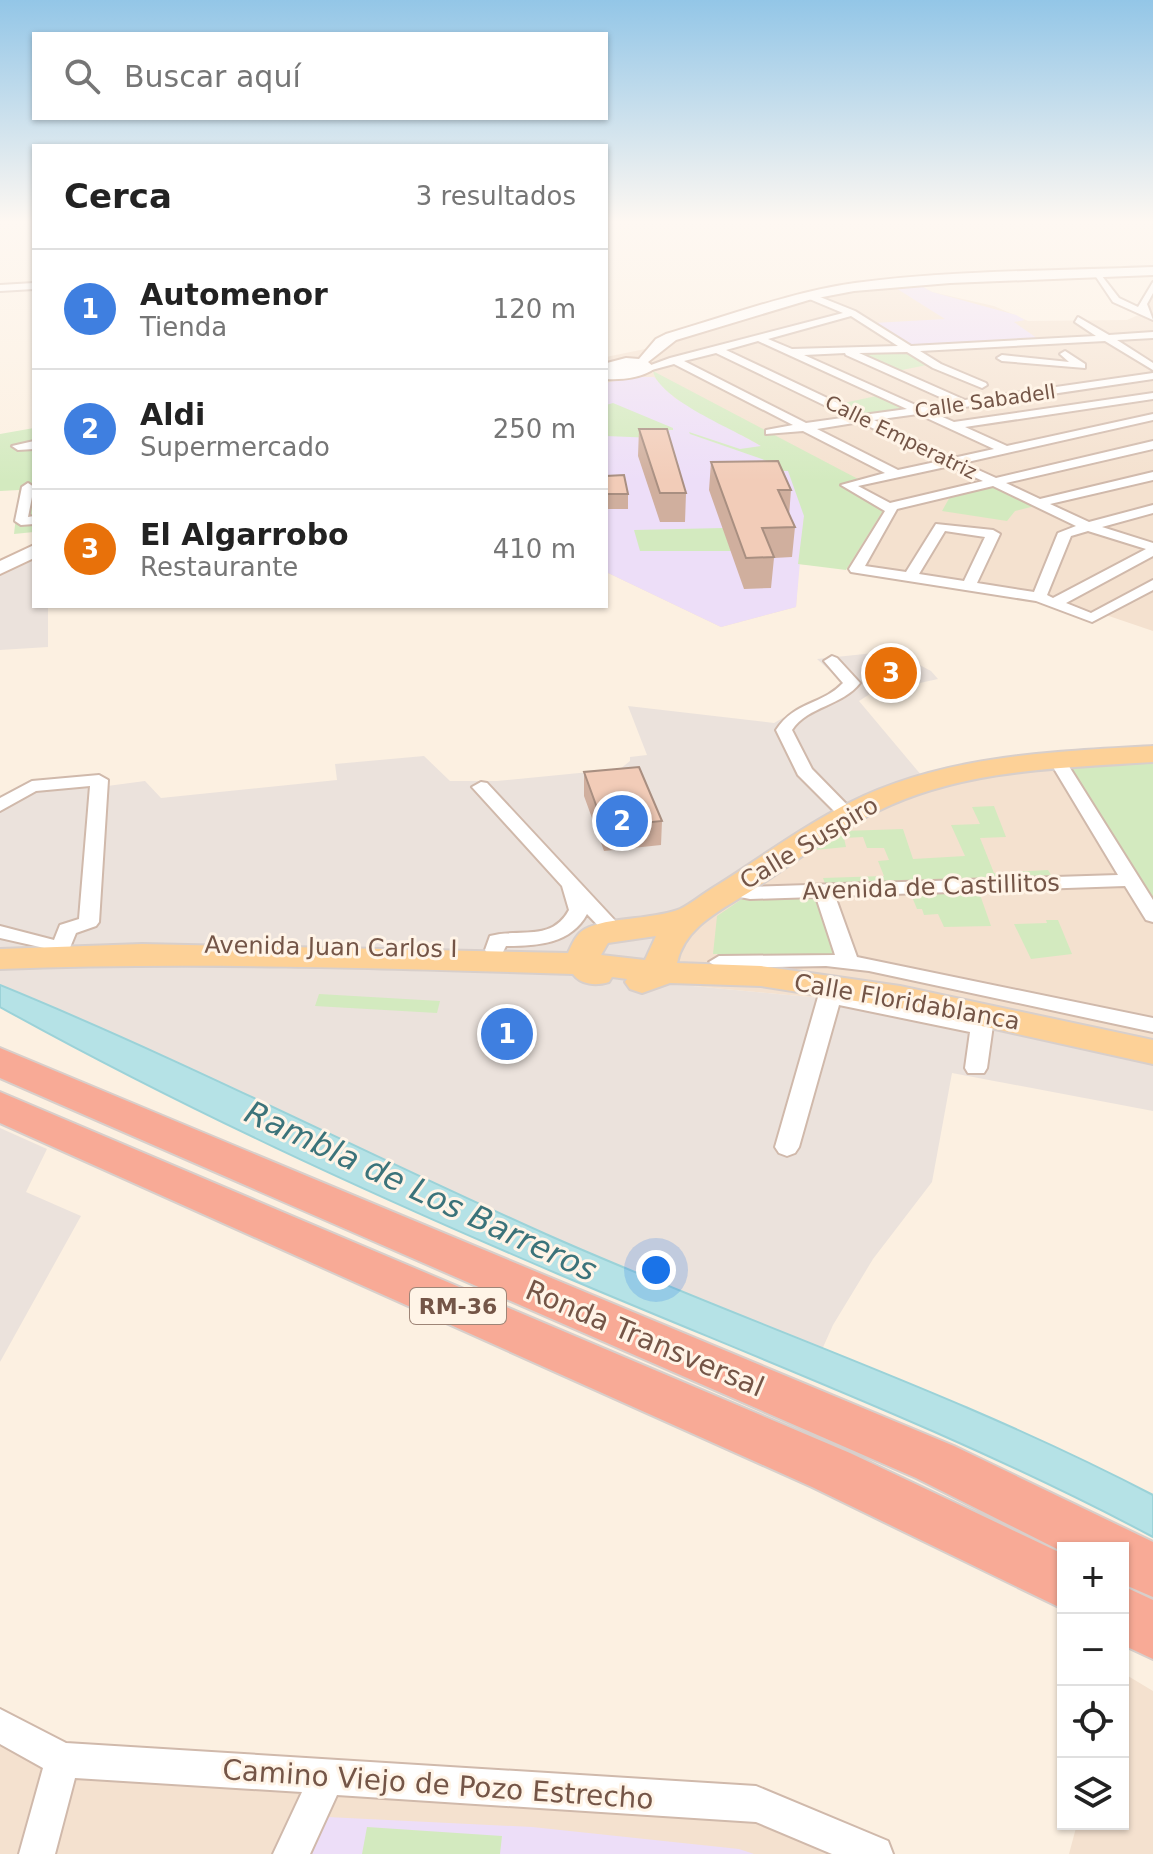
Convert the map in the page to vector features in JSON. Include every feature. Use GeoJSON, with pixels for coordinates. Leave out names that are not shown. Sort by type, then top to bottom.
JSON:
{"type":"FeatureCollection","features":[{"type":"Feature","properties":{"kind":"highway"},"geometry":{"type":"LineString","coordinates":[[0,1036],[324,1185],[550,1298]]}},
{"type":"Feature","properties":{"kind":"highway","name":"Ronda Transversal"},"geometry":{"type":"LineString","coordinates":[[0,1062],[935,1462],[1098,1542]]}},
{"type":"Feature","properties":{"kind":"highway","name":"Ronda Transversal"},"geometry":{"type":"LineString","coordinates":[[0,1106],[915,1508],[1057,1579]]}},
{"type":"Feature","properties":{"kind":"highway"},"geometry":{"type":"LineString","coordinates":[[0,1128],[129,1185],[915,1508]]}},
{"type":"Feature","properties":{"kind":"highway"},"geometry":{"type":"LineString","coordinates":[[1129,1558],[1153,1571]]}},
{"type":"Feature","properties":{"kind":"highway"},"geometry":{"type":"LineString","coordinates":[[1129,1617],[1153,1631]]}},
{"type":"Feature","properties":{"kind":"main road","name":"Calle Suspiro"},"geometry":{"type":"LineString","coordinates":[[719,898],[848,815],[884,797],[937,780],[1003,765],[1153,754]]}},
{"type":"Feature","properties":{"kind":"main road"},"geometry":{"type":"LineString","coordinates":[[654,968],[591,974],[584,959],[589,942],[598,935],[670,922],[719,898]]}},
{"type":"Feature","properties":{"kind":"main road"},"geometry":{"type":"LineString","coordinates":[[435,959],[605,981],[654,968],[671,938],[719,898]]}},
{"type":"Feature","properties":{"kind":"main road"},"geometry":{"type":"LineString","coordinates":[[621,930],[654,940],[663,950],[654,968]]}},
{"type":"Feature","properties":{"kind":"main road","name":"Avenida Juan Carlos I"},"geometry":{"type":"LineString","coordinates":[[0,947],[152,944],[495,950],[584,959]]}},
{"type":"Feature","properties":{"kind":"main road","name":"Avenida Juan Carlos I"},"geometry":{"type":"LineString","coordinates":[[0,959],[157,954],[584,959]]}},
{"type":"Feature","properties":{"kind":"main road","name":"Calle Floridablanca"},"geometry":{"type":"LineString","coordinates":[[654,968],[719,962],[867,978],[1153,1039]]}},
{"type":"Feature","properties":{"kind":"main road","name":"Calle Floridablanca"},"geometry":{"type":"LineString","coordinates":[[654,968],[838,982],[983,1020],[1153,1052]]}},
{"type":"Feature","properties":{"kind":"street"},"geometry":{"type":"LineString","coordinates":[[643,365],[661,342],[671,337],[768,309]]}},
{"type":"Feature","properties":{"kind":"street"},"geometry":{"type":"LineString","coordinates":[[799,327],[843,350],[968,403],[986,381],[937,366],[841,309]]}},
{"type":"Feature","properties":{"kind":"street"},"geometry":{"type":"LineString","coordinates":[[1139,309],[1153,317]]}},
{"type":"Feature","properties":{"kind":"street"},"geometry":{"type":"LineString","coordinates":[[610,375],[852,313]]}},
{"type":"Feature","properties":{"kind":"street"},"geometry":{"type":"LineString","coordinates":[[1075,324],[1104,325]]}},
{"type":"Feature","properties":{"kind":"street"},"geometry":{"type":"LineString","coordinates":[[1135,324],[1153,335]]}},
{"type":"Feature","properties":{"kind":"street"},"geometry":{"type":"LineString","coordinates":[[1088,326],[1127,351],[1151,372]]}},
{"type":"Feature","properties":{"kind":"street"},"geometry":{"type":"LineString","coordinates":[[792,352],[968,347],[1153,335]]}},
{"type":"Feature","properties":{"kind":"street"},"geometry":{"type":"LineString","coordinates":[[1134,336],[1153,348]]}},
{"type":"Feature","properties":{"kind":"street"},"geometry":{"type":"LineString","coordinates":[[759,338],[1007,450]]}},
{"type":"Feature","properties":{"kind":"street"},"geometry":{"type":"LineString","coordinates":[[968,347],[993,359],[1081,366],[1065,354]]}},
{"type":"Feature","properties":{"kind":"street","name":"Calle Emperatriz"},"geometry":{"type":"LineString","coordinates":[[716,349],[1086,526],[1153,549]]}},
{"type":"Feature","properties":{"kind":"street"},"geometry":{"type":"LineString","coordinates":[[1112,352],[1127,351]]}},
{"type":"Feature","properties":{"kind":"street"},"geometry":{"type":"LineString","coordinates":[[993,359],[1081,353]]}},
{"type":"Feature","properties":{"kind":"street"},"geometry":{"type":"LineString","coordinates":[[674,360],[897,474]]}},
{"type":"Feature","properties":{"kind":"street","name":"Calle Sabadell"},"geometry":{"type":"LineString","coordinates":[[770,432],[1151,372]]}},
{"type":"Feature","properties":{"kind":"street"},"geometry":{"type":"LineString","coordinates":[[954,425],[1153,396]]}},
{"type":"Feature","properties":{"kind":"street"},"geometry":{"type":"LineString","coordinates":[[1153,417],[847,485],[892,510],[856,569],[1039,597],[1092,618],[1153,584]]}},
{"type":"Feature","properties":{"kind":"street"},"geometry":{"type":"LineString","coordinates":[[888,507],[1153,445]]}},
{"type":"Feature","properties":{"kind":"street"},"geometry":{"type":"LineString","coordinates":[[18,446],[32,453]]}},
{"type":"Feature","properties":{"kind":"street"},"geometry":{"type":"LineString","coordinates":[[1039,503],[1153,476]]}},
{"type":"Feature","properties":{"kind":"street"},"geometry":{"type":"LineString","coordinates":[[28,487],[21,521],[32,520]]}},
{"type":"Feature","properties":{"kind":"street"},"geometry":{"type":"LineString","coordinates":[[1039,597],[1065,533],[1153,509]]}},
{"type":"Feature","properties":{"kind":"street"},"geometry":{"type":"LineString","coordinates":[[910,577],[941,527],[993,534],[969,586]]}},
{"type":"Feature","properties":{"kind":"street"},"geometry":{"type":"LineString","coordinates":[[1054,603],[1153,549]]}},
{"type":"Feature","properties":{"kind":"street"},"geometry":{"type":"LineString","coordinates":[[0,568],[32,552]]}},
{"type":"Feature","properties":{"kind":"street"},"geometry":{"type":"LineString","coordinates":[[832,661],[852,683],[845,692],[789,719],[784,730],[804,771],[848,815]]}},
{"type":"Feature","properties":{"kind":"street"},"geometry":{"type":"LineString","coordinates":[[1052,761],[1059,764],[1153,916]]}},
{"type":"Feature","properties":{"kind":"street"},"geometry":{"type":"LineString","coordinates":[[0,806],[32,786],[99,780],[89,922],[67,929],[58,946],[0,932]]}},
{"type":"Feature","properties":{"kind":"street"},"geometry":{"type":"LineString","coordinates":[[481,787],[571,887],[621,930]]}},
{"type":"Feature","properties":{"kind":"street","name":"Avenida de Castillitos"},"geometry":{"type":"LineString","coordinates":[[719,898],[750,893],[1130,880]]}},
{"type":"Feature","properties":{"kind":"street"},"geometry":{"type":"LineString","coordinates":[[495,950],[497,940],[546,937],[572,923],[579,910],[571,887]]}},
{"type":"Feature","properties":{"kind":"street"},"geometry":{"type":"LineString","coordinates":[[787,1147],[838,982],[824,891]]}},
{"type":"Feature","properties":{"kind":"street","name":"Calle Floridablanca"},"geometry":{"type":"LineString","coordinates":[[719,962],[838,982],[935,977],[1153,1025]]}},
{"type":"Feature","properties":{"kind":"street"},"geometry":{"type":"LineString","coordinates":[[976,1068],[983,1020]]}},
{"type":"Feature","properties":{"kind":"street","name":"Camino Viejo de Pozo Estrecho"},"geometry":{"type":"LineString","coordinates":[[0,1726],[63,1760],[756,1804],[875,1854]]}},
{"type":"Feature","properties":{"kind":"street"},"geometry":{"type":"LineString","coordinates":[[37,1854],[63,1760]]}},
{"type":"Feature","properties":{"kind":"street"},"geometry":{"type":"LineString","coordinates":[[291,1854],[327,1778]]}},
{"type":"Feature","properties":{"kind":"shaded area"},"geometry":{"type":"Polygon","coordinates":[[[771,309],[1000,309],[1028,321],[1127,320],[1145,312],[1146,309],[1153,309],[1153,631],[1100,613],[1092,618],[1039,597],[856,569],[799,564],[796,607],[721,627],[608,573],[608,357],[645,349],[771,309]]]}},
{"type":"Feature","properties":{"kind":"shaded area"},"geometry":{"type":"Polygon","coordinates":[[[928,309],[992,309],[1025,320],[1014,322],[1041,341],[911,347],[874,323],[945,319],[928,309]]]}},
{"type":"Feature","properties":{"kind":"shaded area"},"geometry":{"type":"Polygon","coordinates":[[[629,377],[654,377],[675,398],[808,472],[796,607],[721,627],[608,573],[608,382],[629,377]]]}},
{"type":"Feature","properties":{"kind":"shaded area"},"geometry":{"type":"Polygon","coordinates":[[[32,552],[32,608],[48,608],[48,647],[0,650],[0,568],[32,552]]]}},
{"type":"Feature","properties":{"kind":"shaded area"},"geometry":{"type":"Polygon","coordinates":[[[893,651],[931,671],[938,679],[870,694],[859,701],[927,782],[818,833],[662,954],[693,975],[693,986],[863,1002],[1153,1065],[1153,1111],[952,1073],[932,1182],[873,1259],[833,1325],[816,1363],[0,995],[0,806],[33,786],[99,780],[100,787],[145,781],[161,798],[337,780],[335,764],[424,756],[450,781],[497,781],[620,769],[630,761],[630,757],[647,755],[628,706],[774,723],[804,706],[832,696],[843,683],[817,659],[893,651]]]}},
{"type":"Feature","properties":{"kind":"shaded area"},"geometry":{"type":"Polygon","coordinates":[[[1153,754],[1153,1065],[863,1002],[693,986],[662,954],[818,833],[937,780],[1153,754]]]}},
{"type":"Feature","properties":{"kind":"shaded area"},"geometry":{"type":"Polygon","coordinates":[[[0,1128],[47,1149],[26,1192],[81,1216],[0,1362],[0,1128]]]}},
{"type":"Feature","properties":{"kind":"shaded area"},"geometry":{"type":"Polygon","coordinates":[[[1129,1677],[1153,1691],[1153,1854],[1069,1854],[1075,1830],[1129,1830],[1129,1677]]]}},
{"type":"Feature","properties":{"kind":"shaded area"},"geometry":{"type":"Polygon","coordinates":[[[0,1726],[63,1760],[756,1804],[875,1854],[0,1854],[0,1726]]]}},
{"type":"Feature","properties":{"kind":"shaded area"},"geometry":{"type":"Polygon","coordinates":[[[327,1817],[532,1827],[739,1849],[754,1854],[309,1854],[327,1817]]]}},
{"type":"Feature","properties":{"kind":"green space"},"geometry":{"type":"Polygon","coordinates":[[[906,351],[927,365],[897,371],[856,353],[906,351]]]}},
{"type":"Feature","properties":{"kind":"green space"},"geometry":{"type":"Polygon","coordinates":[[[653,371],[860,480],[840,485],[884,509],[846,570],[798,564],[804,516],[788,471],[778,471],[773,463],[690,434],[740,449],[761,446],[683,403],[658,382],[653,371]]]}},
{"type":"Feature","properties":{"kind":"green space"},"geometry":{"type":"Polygon","coordinates":[[[881,395],[917,410],[870,417],[839,404],[881,395]]]}},
{"type":"Feature","properties":{"kind":"green space"},"geometry":{"type":"Polygon","coordinates":[[[613,403],[673,430],[662,430],[655,438],[608,436],[608,404],[613,403]]]}},
{"type":"Feature","properties":{"kind":"green space"},"geometry":{"type":"Polygon","coordinates":[[[32,428],[32,532],[14,534],[19,490],[0,491],[0,434],[32,428]]]}},
{"type":"Feature","properties":{"kind":"green space"},"geometry":{"type":"Polygon","coordinates":[[[991,486],[1035,506],[1015,511],[1007,521],[942,511],[951,495],[991,486]]]}},
{"type":"Feature","properties":{"kind":"green space"},"geometry":{"type":"Polygon","coordinates":[[[723,528],[731,551],[640,551],[634,530],[723,528]]]}},
{"type":"Feature","properties":{"kind":"green space"},"geometry":{"type":"Polygon","coordinates":[[[1153,759],[1153,898],[1068,764],[1153,759]]]}},
{"type":"Feature","properties":{"kind":"green space"},"geometry":{"type":"Polygon","coordinates":[[[994,806],[1006,837],[980,838],[994,873],[1048,870],[1053,878],[826,886],[823,878],[884,876],[878,861],[889,860],[884,848],[867,848],[863,837],[844,838],[846,847],[815,850],[843,831],[903,829],[913,859],[965,856],[951,825],[980,824],[972,807],[994,806]]]}},
{"type":"Feature","properties":{"kind":"green space"},"geometry":{"type":"Polygon","coordinates":[[[978,889],[991,926],[944,927],[938,914],[924,915],[922,909],[917,909],[910,892],[978,889]]]}},
{"type":"Feature","properties":{"kind":"green space"},"geometry":{"type":"Polygon","coordinates":[[[826,896],[845,955],[713,954],[717,916],[742,899],[826,896]]]}},
{"type":"Feature","properties":{"kind":"green space"},"geometry":{"type":"Polygon","coordinates":[[[1046,920],[1058,920],[1072,954],[1031,959],[1014,924],[1047,923],[1046,920]]]}},
{"type":"Feature","properties":{"kind":"green space"},"geometry":{"type":"Polygon","coordinates":[[[319,994],[440,1001],[437,1013],[315,1006],[319,994]]]}},
{"type":"Feature","properties":{"kind":"green space"},"geometry":{"type":"Polygon","coordinates":[[[367,1827],[502,1836],[500,1854],[362,1854],[367,1827]]]}},
{"type":"Feature","properties":{"kind":"water","name":"Rambla de Los Barreros"},"geometry":{"type":"Polygon","coordinates":[[[0,985],[138,1045],[548,1235],[929,1391],[1079,1458],[1153,1495],[1153,1537],[933,1431],[633,1306],[275,1148],[136,1080],[0,1007],[0,985]]]}},
{"type":"Feature","properties":{"kind":"building"},"geometry":{"type":"Polygon","coordinates":[[[639,429],[667,429],[686,493],[660,493],[639,429]]]}},
{"type":"Feature","properties":{"kind":"building"},"geometry":{"type":"Polygon","coordinates":[[[778,461],[791,490],[778,490],[795,527],[762,528],[774,557],[746,558],[711,462],[778,461]]]}},
{"type":"Feature","properties":{"kind":"building"},"geometry":{"type":"Polygon","coordinates":[[[624,475],[628,494],[608,494],[608,476],[624,475]]]}},
{"type":"Feature","properties":{"kind":"building"},"geometry":{"type":"Polygon","coordinates":[[[639,767],[662,821],[604,827],[584,772],[639,767]]]}},
{"type":"Feature","properties":{"kind":"place","name":"El Algarrobo"},"geometry":{"type":"Point","coordinates":[891,673]}},
{"type":"Feature","properties":{"kind":"place","name":"Aldi"},"geometry":{"type":"Point","coordinates":[622,821]}},
{"type":"Feature","properties":{"kind":"place","name":"Automenor"},"geometry":{"type":"Point","coordinates":[507,1034]}}]}
